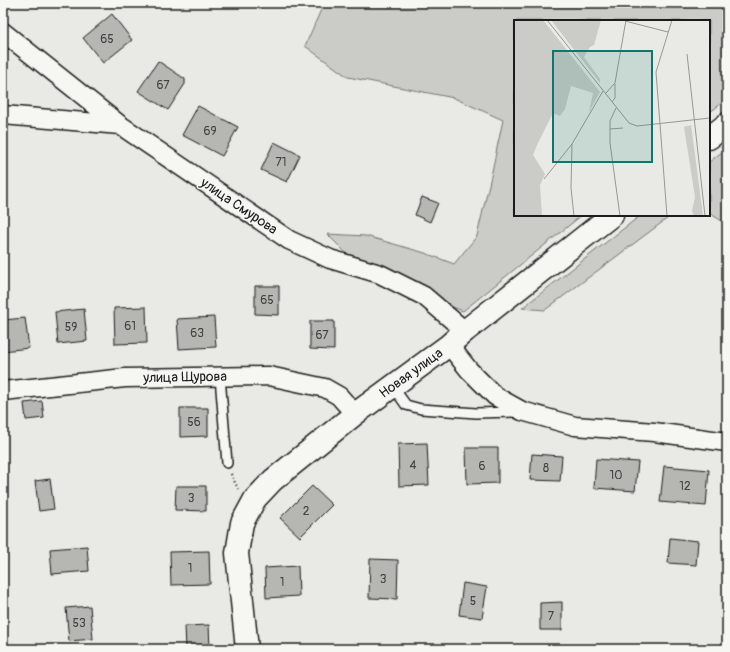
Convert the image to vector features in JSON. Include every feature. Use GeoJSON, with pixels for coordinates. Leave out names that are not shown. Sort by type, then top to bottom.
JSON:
{"type":"FeatureCollection","features":[{"type":"Feature","properties":{"kind":"street"},"geometry":{"type":"LineString","coordinates":[[3,32],[120,125]]}},
{"type":"Feature","properties":{"kind":"street","name":"улица Смурова"},"geometry":{"type":"LineString","coordinates":[[3,115],[120,125],[289,240],[330,259],[380,274],[424,296],[457,338]]}},
{"type":"Feature","properties":{"kind":"street"},"geometry":{"type":"LineString","coordinates":[[710,137],[727,124]]}},
{"type":"Feature","properties":{"kind":"street"},"geometry":{"type":"LineString","coordinates":[[457,338],[611,216]]}},
{"type":"Feature","properties":{"kind":"street","name":"Новая улица"},"geometry":{"type":"LineString","coordinates":[[247,649],[237,553],[242,523],[255,498],[273,480],[356,414],[457,338],[469,370],[494,396],[522,411],[575,426],[654,432],[727,442]]}},
{"type":"Feature","properties":{"kind":"street","name":"улица Щурова"},"geometry":{"type":"LineString","coordinates":[[3,391],[125,378],[269,376],[325,388],[339,396],[356,414]]}},
{"type":"Feature","properties":{"kind":"lane"},"geometry":{"type":"LineString","coordinates":[[220,376],[227,463]]}},
{"type":"Feature","properties":{"kind":"lane"},"geometry":{"type":"LineString","coordinates":[[392,387],[406,405],[421,409],[476,413],[522,411]]}},
{"type":"Feature","properties":{"kind":"path"},"geometry":{"type":"LineString","coordinates":[[227,463],[238,490]]}},
{"type":"Feature","properties":{"kind":"shaded area"},"geometry":{"type":"Polygon","coordinates":[[[324,3],[727,3],[727,99],[710,112],[710,20],[514,20],[514,216],[581,216],[463,311],[447,305],[424,288],[346,253],[327,234],[366,236],[425,253],[454,264],[477,236],[503,120],[454,98],[348,77],[305,46],[324,3]]]}},
{"type":"Feature","properties":{"kind":"shaded area"},"geometry":{"type":"Polygon","coordinates":[[[727,148],[727,224],[710,214],[710,161],[727,148]]]}},
{"type":"Feature","properties":{"kind":"shaded area"},"geometry":{"type":"Polygon","coordinates":[[[640,216],[671,216],[545,310],[522,308],[640,216]]]}},
{"type":"Feature","properties":{"kind":"building"},"geometry":{"type":"Polygon","coordinates":[[[112,14],[132,40],[103,63],[83,38],[112,14]]]}},
{"type":"Feature","properties":{"kind":"building"},"geometry":{"type":"Polygon","coordinates":[[[158,61],[185,79],[185,84],[168,110],[138,91],[158,61]]]}},
{"type":"Feature","properties":{"kind":"building"},"geometry":{"type":"Polygon","coordinates":[[[198,106],[238,127],[222,156],[182,135],[198,106]]]}},
{"type":"Feature","properties":{"kind":"building"},"geometry":{"type":"Polygon","coordinates":[[[274,142],[300,155],[287,182],[261,170],[274,142]]]}},
{"type":"Feature","properties":{"kind":"building"},"geometry":{"type":"Polygon","coordinates":[[[422,197],[438,203],[430,222],[415,215],[422,197]]]}},
{"type":"Feature","properties":{"kind":"building"},"geometry":{"type":"Polygon","coordinates":[[[255,286],[279,286],[279,315],[255,314],[255,286]]]}},
{"type":"Feature","properties":{"kind":"building"},"geometry":{"type":"Polygon","coordinates":[[[146,307],[147,343],[115,344],[114,308],[146,307]]]}},
{"type":"Feature","properties":{"kind":"building"},"geometry":{"type":"Polygon","coordinates":[[[84,309],[87,341],[58,344],[55,312],[84,309]]]}},
{"type":"Feature","properties":{"kind":"building"},"geometry":{"type":"Polygon","coordinates":[[[214,317],[216,347],[179,349],[177,319],[214,317]]]}},
{"type":"Feature","properties":{"kind":"building"},"geometry":{"type":"Polygon","coordinates":[[[25,318],[29,348],[3,351],[3,320],[25,318]]]}},
{"type":"Feature","properties":{"kind":"building"},"geometry":{"type":"Polygon","coordinates":[[[310,321],[334,321],[334,350],[310,349],[310,321]]]}},
{"type":"Feature","properties":{"kind":"building"},"geometry":{"type":"Polygon","coordinates":[[[42,401],[44,418],[26,420],[24,403],[42,401]]]}},
{"type":"Feature","properties":{"kind":"building"},"geometry":{"type":"Polygon","coordinates":[[[180,408],[208,408],[208,436],[180,437],[180,408]]]}},
{"type":"Feature","properties":{"kind":"building"},"geometry":{"type":"Polygon","coordinates":[[[427,443],[429,485],[399,486],[398,444],[427,443]]]}},
{"type":"Feature","properties":{"kind":"building"},"geometry":{"type":"Polygon","coordinates":[[[466,448],[498,448],[498,483],[467,484],[466,448]]]}},
{"type":"Feature","properties":{"kind":"building"},"geometry":{"type":"Polygon","coordinates":[[[532,454],[562,456],[560,481],[530,480],[532,454]]]}},
{"type":"Feature","properties":{"kind":"building"},"geometry":{"type":"Polygon","coordinates":[[[596,459],[638,462],[635,491],[594,488],[596,459]]]}},
{"type":"Feature","properties":{"kind":"building"},"geometry":{"type":"Polygon","coordinates":[[[664,466],[709,470],[706,506],[660,502],[664,466]]]}},
{"type":"Feature","properties":{"kind":"building"},"geometry":{"type":"Polygon","coordinates":[[[50,479],[54,509],[39,511],[35,481],[50,479]]]}},
{"type":"Feature","properties":{"kind":"building"},"geometry":{"type":"Polygon","coordinates":[[[176,486],[206,486],[206,511],[175,510],[176,486]]]}},
{"type":"Feature","properties":{"kind":"building"},"geometry":{"type":"Polygon","coordinates":[[[312,486],[332,505],[300,537],[280,518],[312,486]]]}},
{"type":"Feature","properties":{"kind":"building"},"geometry":{"type":"Polygon","coordinates":[[[670,538],[698,541],[696,565],[668,563],[670,538]]]}},
{"type":"Feature","properties":{"kind":"building"},"geometry":{"type":"Polygon","coordinates":[[[87,546],[89,571],[52,574],[50,549],[87,546]]]}},
{"type":"Feature","properties":{"kind":"building"},"geometry":{"type":"Polygon","coordinates":[[[209,551],[210,584],[171,585],[170,552],[209,551]]]}},
{"type":"Feature","properties":{"kind":"building"},"geometry":{"type":"Polygon","coordinates":[[[370,559],[398,560],[397,599],[369,598],[370,559]]]}},
{"type":"Feature","properties":{"kind":"building"},"geometry":{"type":"Polygon","coordinates":[[[298,566],[299,596],[266,598],[265,568],[298,566]]]}},
{"type":"Feature","properties":{"kind":"building"},"geometry":{"type":"Polygon","coordinates":[[[463,583],[487,587],[482,618],[459,615],[463,583]]]}},
{"type":"Feature","properties":{"kind":"building"},"geometry":{"type":"Polygon","coordinates":[[[562,602],[562,630],[540,630],[540,603],[562,602]]]}},
{"type":"Feature","properties":{"kind":"building"},"geometry":{"type":"Polygon","coordinates":[[[90,606],[93,639],[69,641],[66,608],[90,606]]]}},
{"type":"Feature","properties":{"kind":"building"},"geometry":{"type":"Polygon","coordinates":[[[209,625],[210,649],[186,649],[185,626],[209,625]]]}}]}
